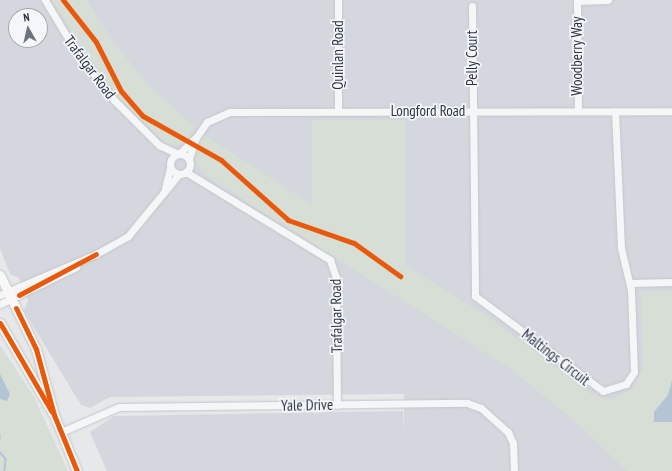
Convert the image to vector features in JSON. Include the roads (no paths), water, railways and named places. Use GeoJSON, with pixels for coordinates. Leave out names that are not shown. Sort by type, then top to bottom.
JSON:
{"type":"FeatureCollection","features":[{"type":"Feature","properties":{"kind":"main road"},"geometry":{"type":"LineString","coordinates":[[0,275],[6,295],[36,349],[54,415],[77,471]]}},
{"type":"Feature","properties":{"kind":"main road"},"geometry":{"type":"LineString","coordinates":[[0,323],[54,415]]}},
{"type":"Feature","properties":{"kind":"street","name":"Trafalgar Road"},"geometry":{"type":"LineString","coordinates":[[45,0],[99,82],[159,145],[170,166],[182,173],[202,179],[330,260],[336,277],[337,405]]}},
{"type":"Feature","properties":{"kind":"street","name":"Quinlan Road"},"geometry":{"type":"LineString","coordinates":[[338,0],[338,111]]}},
{"type":"Feature","properties":{"kind":"street"},"geometry":{"type":"LineString","coordinates":[[577,0],[608,0]]}},
{"type":"Feature","properties":{"kind":"street","name":"Woodberry Way"},"geometry":{"type":"LineString","coordinates":[[577,0],[578,111]]}},
{"type":"Feature","properties":{"kind":"street","name":"Pelly Court"},"geometry":{"type":"LineString","coordinates":[[472,6],[472,111]]}},
{"type":"Feature","properties":{"kind":"street","name":"Maltings Circuit"},"geometry":{"type":"LineString","coordinates":[[472,111],[474,296],[603,391],[626,384],[634,372],[630,283],[621,248],[615,111]]}},
{"type":"Feature","properties":{"kind":"street","name":"Longford Road"},"geometry":{"type":"LineString","coordinates":[[170,166],[178,154],[195,139],[213,117],[229,112],[672,111]]}},
{"type":"Feature","properties":{"kind":"street","name":"Longford Road"},"geometry":{"type":"LineString","coordinates":[[182,173],[190,161],[195,139]]}},
{"type":"Feature","properties":{"kind":"street","name":"Trafalgar Road"},"geometry":{"type":"LineString","coordinates":[[159,145],[190,161],[202,179]]}},
{"type":"Feature","properties":{"kind":"street"},"geometry":{"type":"LineString","coordinates":[[0,304],[6,295],[96,254],[128,236],[141,224],[164,188],[170,166]]}},
{"type":"Feature","properties":{"kind":"street"},"geometry":{"type":"LineString","coordinates":[[164,188],[182,173]]}},
{"type":"Feature","properties":{"kind":"street"},"geometry":{"type":"LineString","coordinates":[[630,283],[672,282]]}},
{"type":"Feature","properties":{"kind":"street","name":"Yale Drive"},"geometry":{"type":"LineString","coordinates":[[61,432],[112,407],[474,405],[508,432],[513,443],[514,471]]}},
{"type":"Feature","properties":{"kind":"water"},"geometry":{"type":"Polygon","coordinates":[[[0,374],[10,394],[7,401],[0,399],[0,374]]]}},
{"type":"Feature","properties":{"kind":"water"},"geometry":{"type":"Polygon","coordinates":[[[672,380],[672,422],[654,422],[654,412],[668,395],[672,380]]]}},
{"type":"Feature","properties":{"kind":"waterway"},"geometry":{"type":"LineString","coordinates":[[0,452],[6,459],[5,471]]}}]}
